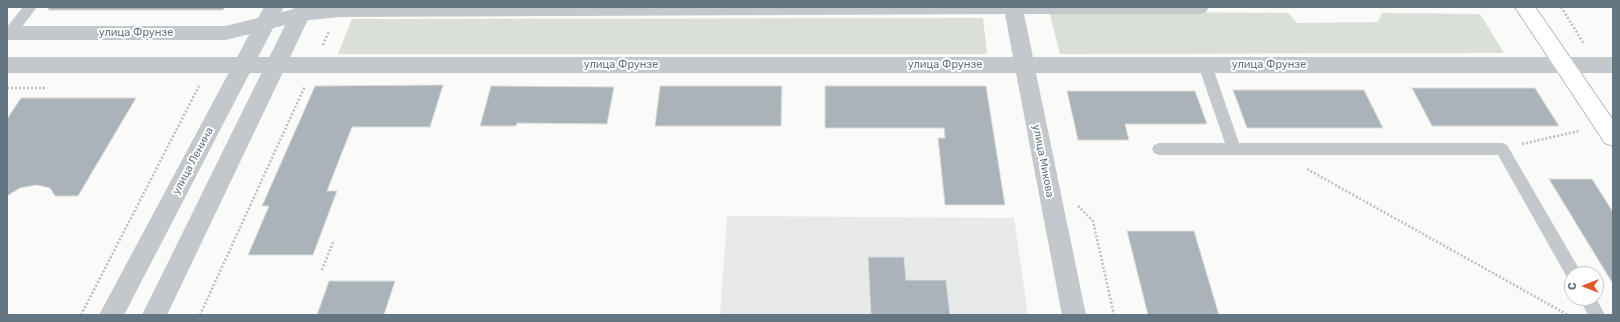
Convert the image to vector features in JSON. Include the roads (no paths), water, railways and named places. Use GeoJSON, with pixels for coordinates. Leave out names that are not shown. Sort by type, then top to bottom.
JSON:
{"type":"FeatureCollection","features":[{"type":"Feature","properties":{"kind":"main road"},"geometry":{"type":"LineString","coordinates":[[1525,7],[1613,137]]}},
{"type":"Feature","properties":{"kind":"street","name":"улица Микова"},"geometry":{"type":"LineString","coordinates":[[1013,7],[1074,315]]}},
{"type":"Feature","properties":{"kind":"street"},"geometry":{"type":"LineString","coordinates":[[154,315],[303,10],[1199,7]]}},
{"type":"Feature","properties":{"kind":"street","name":"улица Фрунзе"},"geometry":{"type":"LineString","coordinates":[[9,33],[226,33],[269,16],[303,10]]}},
{"type":"Feature","properties":{"kind":"street","name":"улица Ленина"},"geometry":{"type":"LineString","coordinates":[[111,315],[269,16]]}},
{"type":"Feature","properties":{"kind":"street","name":"улица Фрунзе"},"geometry":{"type":"LineString","coordinates":[[244,64],[1613,65]]}},
{"type":"Feature","properties":{"kind":"street"},"geometry":{"type":"LineString","coordinates":[[7,65],[244,64]]}},
{"type":"Feature","properties":{"kind":"lane"},"geometry":{"type":"LineString","coordinates":[[9,33],[30,7]]}},
{"type":"Feature","properties":{"kind":"lane"},"geometry":{"type":"LineString","coordinates":[[1205,65],[1234,149]]}},
{"type":"Feature","properties":{"kind":"lane"},"geometry":{"type":"LineString","coordinates":[[1159,149],[1502,149],[1569,266]]}},
{"type":"Feature","properties":{"kind":"lane"},"geometry":{"type":"LineString","coordinates":[[1592,306],[1597,315]]}}]}
